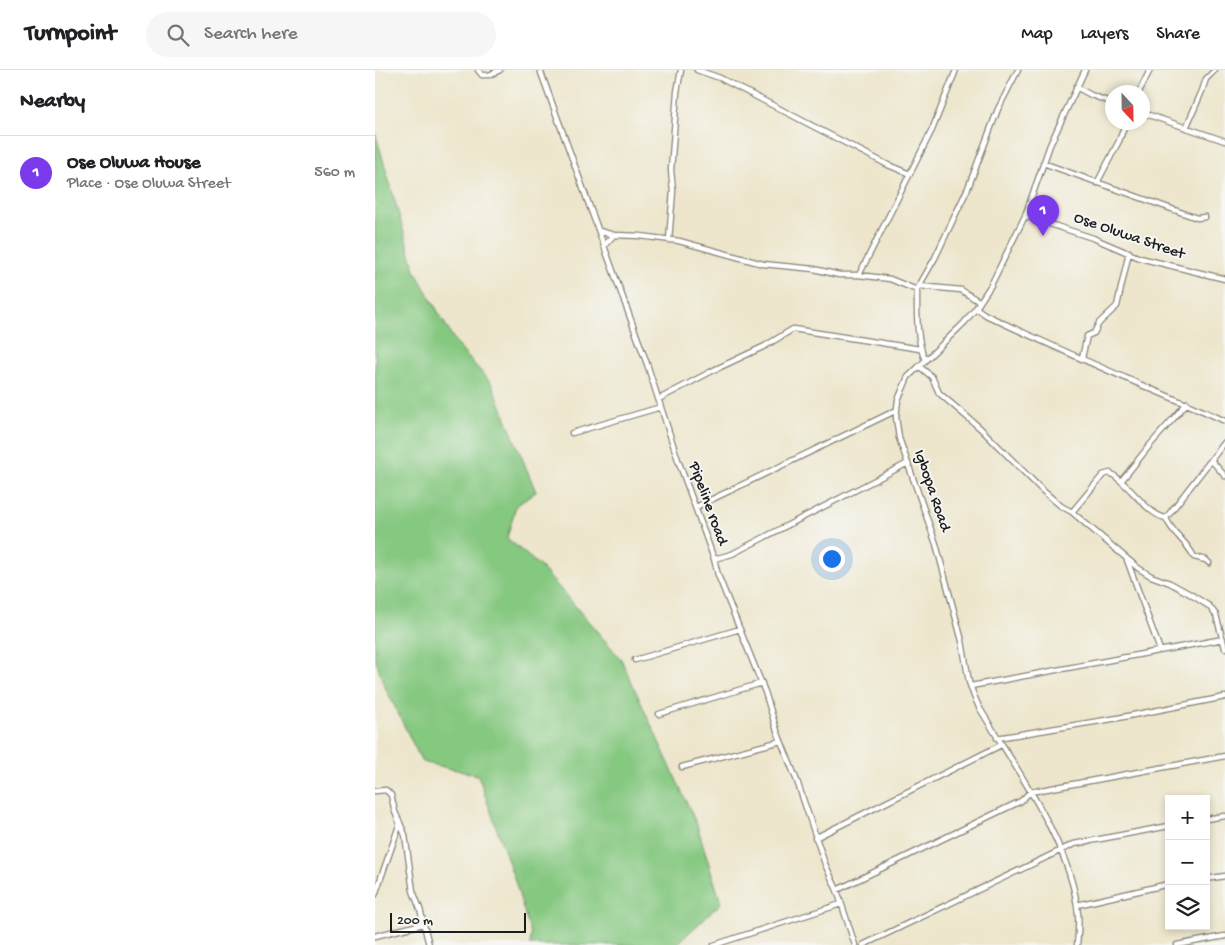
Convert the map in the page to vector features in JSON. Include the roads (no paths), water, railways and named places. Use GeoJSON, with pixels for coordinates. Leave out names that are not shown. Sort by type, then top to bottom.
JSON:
{"type":"FeatureCollection","features":[{"type":"Feature","properties":{"kind":"street"},"geometry":{"type":"LineString","coordinates":[[478,70],[485,76],[500,70]]}},
{"type":"Feature","properties":{"kind":"street","name":"Pipeline road"},"geometry":{"type":"LineString","coordinates":[[540,70],[659,400],[718,575],[761,683],[797,781],[815,838],[837,890],[855,945]]}},
{"type":"Feature","properties":{"kind":"street"},"geometry":{"type":"LineString","coordinates":[[669,240],[673,192],[671,170],[674,152],[677,92],[681,70]]}},
{"type":"Feature","properties":{"kind":"street"},"geometry":{"type":"LineString","coordinates":[[697,70],[720,78],[888,165],[910,174]]}},
{"type":"Feature","properties":{"kind":"street"},"geometry":{"type":"LineString","coordinates":[[859,275],[932,130],[956,70]]}},
{"type":"Feature","properties":{"kind":"street"},"geometry":{"type":"LineString","coordinates":[[925,360],[921,350],[917,320],[918,288],[935,258],[938,247],[968,188],[998,109],[1017,70]]}},
{"type":"Feature","properties":{"kind":"street","name":"Igbopa Road"},"geometry":{"type":"LineString","coordinates":[[1077,945],[1079,924],[1077,905],[1061,850],[1030,792],[979,708],[971,686],[960,633],[936,544],[899,438],[897,410],[898,400],[908,377],[977,308],[991,285],[1025,216],[1043,163],[1085,70]]}},
{"type":"Feature","properties":{"kind":"street"},"geometry":{"type":"LineString","coordinates":[[1142,85],[1150,70]]}},
{"type":"Feature","properties":{"kind":"street"},"geometry":{"type":"LineString","coordinates":[[1186,128],[1203,91],[1206,79],[1215,70]]}},
{"type":"Feature","properties":{"kind":"street"},"geometry":{"type":"LineString","coordinates":[[1076,87],[1105,100]]}},
{"type":"Feature","properties":{"kind":"street"},"geometry":{"type":"LineString","coordinates":[[1150,115],[1225,141]]}},
{"type":"Feature","properties":{"kind":"street"},"geometry":{"type":"LineString","coordinates":[[1097,183],[1123,130]]}},
{"type":"Feature","properties":{"kind":"street"},"geometry":{"type":"LineString","coordinates":[[1043,163],[1199,219],[1205,217]]}},
{"type":"Feature","properties":{"kind":"street","name":"Ose Oluwa Street"},"geometry":{"type":"LineString","coordinates":[[1025,216],[1093,238],[1140,258],[1225,279]]}},
{"type":"Feature","properties":{"kind":"street"},"geometry":{"type":"LineString","coordinates":[[599,231],[614,235],[687,242],[763,264],[814,269],[839,275],[859,275],[891,279],[918,288],[961,290],[980,302]]}},
{"type":"Feature","properties":{"kind":"street"},"geometry":{"type":"LineString","coordinates":[[604,246],[614,235]]}},
{"type":"Feature","properties":{"kind":"street"},"geometry":{"type":"LineString","coordinates":[[1082,358],[1087,336],[1094,333],[1099,322],[1117,306],[1129,252]]}},
{"type":"Feature","properties":{"kind":"street"},"geometry":{"type":"LineString","coordinates":[[977,308],[994,319],[1137,384],[1187,403],[1225,421]]}},
{"type":"Feature","properties":{"kind":"street"},"geometry":{"type":"LineString","coordinates":[[659,400],[714,370],[765,346],[793,329],[921,350]]}},
{"type":"Feature","properties":{"kind":"street"},"geometry":{"type":"LineString","coordinates":[[919,366],[932,377],[939,392],[980,428],[1042,490],[1061,506],[1072,512],[1127,560],[1151,576],[1170,583],[1209,606],[1223,624],[1225,648]]}},
{"type":"Feature","properties":{"kind":"street"},"geometry":{"type":"LineString","coordinates":[[1122,480],[1187,403]]}},
{"type":"Feature","properties":{"kind":"street"},"geometry":{"type":"LineString","coordinates":[[572,433],[661,408]]}},
{"type":"Feature","properties":{"kind":"street"},"geometry":{"type":"LineString","coordinates":[[695,507],[897,410]]}},
{"type":"Feature","properties":{"kind":"street"},"geometry":{"type":"LineString","coordinates":[[1166,518],[1225,442]]}},
{"type":"Feature","properties":{"kind":"street"},"geometry":{"type":"LineString","coordinates":[[1211,460],[1225,476]]}},
{"type":"Feature","properties":{"kind":"street"},"geometry":{"type":"LineString","coordinates":[[714,560],[732,554],[908,463]]}},
{"type":"Feature","properties":{"kind":"street"},"geometry":{"type":"LineString","coordinates":[[1072,512],[1103,475],[1110,473],[1122,480],[1140,501],[1158,516],[1166,518],[1173,531],[1183,539],[1194,557],[1206,560],[1209,563]]}},
{"type":"Feature","properties":{"kind":"street"},"geometry":{"type":"LineString","coordinates":[[1127,560],[1160,650]]}},
{"type":"Feature","properties":{"kind":"street"},"geometry":{"type":"LineString","coordinates":[[635,660],[740,629]]}},
{"type":"Feature","properties":{"kind":"street"},"geometry":{"type":"LineString","coordinates":[[971,686],[1223,639]]}},
{"type":"Feature","properties":{"kind":"street"},"geometry":{"type":"LineString","coordinates":[[659,714],[761,683]]}},
{"type":"Feature","properties":{"kind":"street"},"geometry":{"type":"LineString","coordinates":[[997,738],[1118,718],[1225,697]]}},
{"type":"Feature","properties":{"kind":"street"},"geometry":{"type":"LineString","coordinates":[[682,767],[781,741]]}},
{"type":"Feature","properties":{"kind":"street"},"geometry":{"type":"LineString","coordinates":[[815,838],[1001,745]]}},
{"type":"Feature","properties":{"kind":"street"},"geometry":{"type":"LineString","coordinates":[[837,890],[1021,801],[1030,792],[1225,756]]}},
{"type":"Feature","properties":{"kind":"street"},"geometry":{"type":"LineString","coordinates":[[375,790],[386,790],[391,795],[395,812],[405,835],[413,891],[420,909],[429,945]]}},
{"type":"Feature","properties":{"kind":"street"},"geometry":{"type":"LineString","coordinates":[[1210,818],[1225,816]]}},
{"type":"Feature","properties":{"kind":"street"},"geometry":{"type":"LineString","coordinates":[[375,895],[400,822]]}},
{"type":"Feature","properties":{"kind":"street"},"geometry":{"type":"LineString","coordinates":[[863,945],[1074,844],[1165,827]]}},
{"type":"Feature","properties":{"kind":"street"},"geometry":{"type":"LineString","coordinates":[[1210,878],[1225,876]]}},
{"type":"Feature","properties":{"kind":"street"},"geometry":{"type":"LineString","coordinates":[[1077,905],[1165,885]]}},
{"type":"Feature","properties":{"kind":"street"},"geometry":{"type":"LineString","coordinates":[[714,945],[841,904]]}},
{"type":"Feature","properties":{"kind":"street"},"geometry":{"type":"LineString","coordinates":[[375,936],[423,924]]}},
{"type":"Feature","properties":{"kind":"street"},"geometry":{"type":"LineString","coordinates":[[1177,945],[1225,936]]}},
{"type":"Feature","properties":{"kind":"place","name":"Ose Oluwa House"},"geometry":{"type":"Point","coordinates":[1043,236]}}]}
